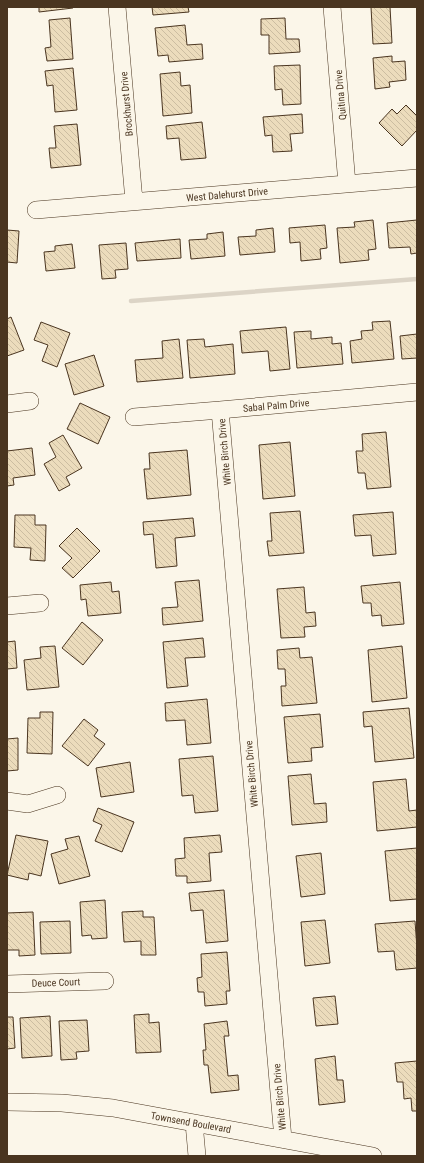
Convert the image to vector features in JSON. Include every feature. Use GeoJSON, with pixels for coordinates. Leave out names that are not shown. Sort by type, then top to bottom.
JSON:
{"type":"FeatureCollection","features":[{"type":"Feature","properties":{"kind":"street","name":"Brockhurst Drive"},"geometry":{"type":"LineString","coordinates":[[117,7],[134,201]]}},
{"type":"Feature","properties":{"kind":"street","name":"Quitina Drive"},"geometry":{"type":"LineString","coordinates":[[332,7],[347,184]]}},
{"type":"Feature","properties":{"kind":"street","name":"West Dalehurst Drive"},"geometry":{"type":"LineString","coordinates":[[36,210],[417,178]]}},
{"type":"Feature","properties":{"kind":"street","name":"Sabal Palm Drive"},"geometry":{"type":"LineString","coordinates":[[134,417],[417,392]]}},
{"type":"Feature","properties":{"kind":"street"},"geometry":{"type":"LineString","coordinates":[[7,404],[30,401]]}},
{"type":"Feature","properties":{"kind":"street","name":"White Birch Drive"},"geometry":{"type":"LineString","coordinates":[[220,410],[283,1138]]}},
{"type":"Feature","properties":{"kind":"street"},"geometry":{"type":"LineString","coordinates":[[7,606],[40,603]]}},
{"type":"Feature","properties":{"kind":"street"},"geometry":{"type":"LineString","coordinates":[[7,801],[28,804],[57,795]]}},
{"type":"Feature","properties":{"kind":"street","name":"Deuce Court"},"geometry":{"type":"LineString","coordinates":[[7,984],[105,981]]}},
{"type":"Feature","properties":{"kind":"street","name":"Townsend Boulevard"},"geometry":{"type":"LineString","coordinates":[[7,1102],[62,1103],[113,1108],[283,1138],[373,1156]]}},
{"type":"Feature","properties":{"kind":"street"},"geometry":{"type":"LineString","coordinates":[[194,1123],[197,1156]]}},
{"type":"Feature","properties":{"kind":"building"},"geometry":{"type":"Polygon","coordinates":[[[39,7],[73,7],[73,8],[39,12],[39,7]]]}},
{"type":"Feature","properties":{"kind":"building"},"geometry":{"type":"Polygon","coordinates":[[[152,7],[188,7],[189,12],[153,15],[152,7]]]}},
{"type":"Feature","properties":{"kind":"building"},"geometry":{"type":"Polygon","coordinates":[[[371,7],[390,7],[392,43],[373,44],[371,7]]]}},
{"type":"Feature","properties":{"kind":"building"},"geometry":{"type":"Polygon","coordinates":[[[70,18],[73,59],[47,61],[45,48],[51,47],[49,20],[70,18]]]}},
{"type":"Feature","properties":{"kind":"building"},"geometry":{"type":"Polygon","coordinates":[[[285,18],[286,39],[299,39],[300,52],[269,54],[269,35],[261,35],[261,19],[285,18]]]}},
{"type":"Feature","properties":{"kind":"building"},"geometry":{"type":"Polygon","coordinates":[[[185,25],[187,45],[202,44],[203,59],[169,62],[168,55],[158,56],[155,28],[185,25]]]}},
{"type":"Feature","properties":{"kind":"building"},"geometry":{"type":"Polygon","coordinates":[[[392,56],[392,62],[405,61],[406,80],[389,82],[390,87],[375,89],[373,58],[392,56]]]}},
{"type":"Feature","properties":{"kind":"building"},"geometry":{"type":"Polygon","coordinates":[[[300,65],[301,104],[283,105],[282,89],[275,90],[274,66],[300,65]]]}},
{"type":"Feature","properties":{"kind":"building"},"geometry":{"type":"Polygon","coordinates":[[[73,68],[77,110],[55,112],[53,85],[47,86],[45,71],[73,68]]]}},
{"type":"Feature","properties":{"kind":"building"},"geometry":{"type":"Polygon","coordinates":[[[180,72],[181,86],[190,85],[192,113],[163,116],[160,74],[180,72]]]}},
{"type":"Feature","properties":{"kind":"building"},"geometry":{"type":"Polygon","coordinates":[[[406,105],[417,116],[417,130],[402,146],[379,123],[392,109],[397,114],[406,105]]]}},
{"type":"Feature","properties":{"kind":"building"},"geometry":{"type":"Polygon","coordinates":[[[302,114],[303,133],[290,134],[292,151],[273,152],[272,135],[265,136],[263,117],[302,114]]]}},
{"type":"Feature","properties":{"kind":"building"},"geometry":{"type":"Polygon","coordinates":[[[202,122],[206,158],[181,160],[179,138],[167,139],[166,126],[202,122]]]}},
{"type":"Feature","properties":{"kind":"building"},"geometry":{"type":"Polygon","coordinates":[[[77,124],[81,165],[51,168],[49,148],[56,148],[54,126],[77,124]]]}},
{"type":"Feature","properties":{"kind":"building"},"geometry":{"type":"Polygon","coordinates":[[[373,220],[376,249],[368,250],[369,260],[340,263],[337,228],[355,227],[354,222],[373,220]]]}},
{"type":"Feature","properties":{"kind":"building"},"geometry":{"type":"Polygon","coordinates":[[[417,220],[417,253],[411,254],[410,247],[389,248],[387,223],[417,220]]]}},
{"type":"Feature","properties":{"kind":"building"},"geometry":{"type":"Polygon","coordinates":[[[325,225],[327,248],[320,249],[321,259],[301,261],[300,242],[290,243],[289,228],[325,225]]]}},
{"type":"Feature","properties":{"kind":"building"},"geometry":{"type":"Polygon","coordinates":[[[273,228],[275,252],[240,255],[238,237],[256,236],[256,230],[273,228]]]}},
{"type":"Feature","properties":{"kind":"building"},"geometry":{"type":"Polygon","coordinates":[[[7,230],[19,231],[17,263],[7,262],[7,230]]]}},
{"type":"Feature","properties":{"kind":"building"},"geometry":{"type":"Polygon","coordinates":[[[223,232],[225,256],[191,259],[189,240],[207,239],[207,234],[223,232]]]}},
{"type":"Feature","properties":{"kind":"building"},"geometry":{"type":"Polygon","coordinates":[[[180,239],[181,258],[137,261],[135,243],[180,239]]]}},
{"type":"Feature","properties":{"kind":"building"},"geometry":{"type":"Polygon","coordinates":[[[126,243],[128,269],[115,270],[116,278],[102,279],[99,245],[126,243]]]}},
{"type":"Feature","properties":{"kind":"building"},"geometry":{"type":"Polygon","coordinates":[[[72,244],[75,268],[46,271],[44,252],[55,251],[55,246],[72,244]]]}},
{"type":"Feature","properties":{"kind":"building"},"geometry":{"type":"Polygon","coordinates":[[[11,317],[24,350],[7,356],[7,319],[11,317]]]}},
{"type":"Feature","properties":{"kind":"building"},"geometry":{"type":"Polygon","coordinates":[[[390,321],[394,359],[352,363],[350,341],[362,339],[361,331],[373,330],[372,322],[390,321]]]}},
{"type":"Feature","properties":{"kind":"building"},"geometry":{"type":"Polygon","coordinates":[[[41,322],[70,333],[57,367],[42,361],[48,345],[34,340],[41,322]]]}},
{"type":"Feature","properties":{"kind":"building"},"geometry":{"type":"Polygon","coordinates":[[[286,327],[290,369],[270,371],[268,351],[242,353],[240,331],[286,327]]]}},
{"type":"Feature","properties":{"kind":"building"},"geometry":{"type":"Polygon","coordinates":[[[311,331],[311,339],[332,337],[332,344],[341,343],[343,364],[297,368],[294,332],[311,331]]]}},
{"type":"Feature","properties":{"kind":"building"},"geometry":{"type":"Polygon","coordinates":[[[417,334],[417,358],[402,359],[400,336],[417,334]]]}},
{"type":"Feature","properties":{"kind":"building"},"geometry":{"type":"Polygon","coordinates":[[[179,339],[183,378],[137,382],[135,360],[163,358],[162,341],[179,339]]]}},
{"type":"Feature","properties":{"kind":"building"},"geometry":{"type":"Polygon","coordinates":[[[204,339],[205,347],[233,344],[235,374],[190,378],[187,340],[204,339]]]}},
{"type":"Feature","properties":{"kind":"building"},"geometry":{"type":"Polygon","coordinates":[[[94,355],[104,386],[74,395],[65,364],[94,355]]]}},
{"type":"Feature","properties":{"kind":"building"},"geometry":{"type":"Polygon","coordinates":[[[80,403],[110,417],[98,444],[67,429],[80,403]]]}},
{"type":"Feature","properties":{"kind":"building"},"geometry":{"type":"Polygon","coordinates":[[[386,432],[391,487],[367,489],[365,473],[358,473],[356,451],[363,451],[362,434],[386,432]]]}},
{"type":"Feature","properties":{"kind":"building"},"geometry":{"type":"Polygon","coordinates":[[[63,435],[82,468],[66,477],[70,485],[59,491],[44,464],[56,457],[49,443],[63,435]]]}},
{"type":"Feature","properties":{"kind":"building"},"geometry":{"type":"Polygon","coordinates":[[[290,442],[295,496],[263,499],[259,445],[290,442]]]}},
{"type":"Feature","properties":{"kind":"building"},"geometry":{"type":"Polygon","coordinates":[[[32,448],[35,475],[13,478],[14,485],[7,486],[7,451],[32,448]]]}},
{"type":"Feature","properties":{"kind":"building"},"geometry":{"type":"Polygon","coordinates":[[[187,450],[191,495],[147,499],[144,469],[150,469],[149,453],[187,450]]]}},
{"type":"Feature","properties":{"kind":"building"},"geometry":{"type":"Polygon","coordinates":[[[300,511],[304,553],[269,556],[267,541],[272,541],[270,513],[300,511]]]}},
{"type":"Feature","properties":{"kind":"building"},"geometry":{"type":"Polygon","coordinates":[[[393,512],[396,554],[373,556],[371,535],[355,536],[353,515],[393,512]]]}},
{"type":"Feature","properties":{"kind":"building"},"geometry":{"type":"Polygon","coordinates":[[[15,515],[35,515],[35,525],[46,525],[45,561],[30,560],[31,548],[14,547],[15,515]]]}},
{"type":"Feature","properties":{"kind":"building"},"geometry":{"type":"Polygon","coordinates":[[[193,518],[195,536],[175,538],[177,566],[156,568],[153,534],[144,535],[143,522],[193,518]]]}},
{"type":"Feature","properties":{"kind":"building"},"geometry":{"type":"Polygon","coordinates":[[[77,528],[100,551],[73,578],[62,568],[72,558],[59,546],[77,528]]]}},
{"type":"Feature","properties":{"kind":"building"},"geometry":{"type":"Polygon","coordinates":[[[199,580],[203,621],[163,625],[162,608],[178,607],[175,582],[199,580]]]}},
{"type":"Feature","properties":{"kind":"building"},"geometry":{"type":"Polygon","coordinates":[[[111,582],[112,592],[119,591],[121,613],[88,616],[86,599],[81,600],[80,585],[111,582]]]}},
{"type":"Feature","properties":{"kind":"building"},"geometry":{"type":"Polygon","coordinates":[[[400,582],[404,624],[382,626],[381,615],[372,616],[371,603],[363,603],[361,586],[400,582]]]}},
{"type":"Feature","properties":{"kind":"building"},"geometry":{"type":"Polygon","coordinates":[[[304,587],[306,613],[315,612],[316,626],[304,627],[305,637],[281,638],[277,589],[304,587]]]}},
{"type":"Feature","properties":{"kind":"building"},"geometry":{"type":"Polygon","coordinates":[[[82,622],[103,640],[83,665],[62,648],[82,622]]]}},
{"type":"Feature","properties":{"kind":"building"},"geometry":{"type":"Polygon","coordinates":[[[203,638],[205,657],[185,658],[188,686],[167,688],[163,642],[203,638]]]}},
{"type":"Feature","properties":{"kind":"building"},"geometry":{"type":"Polygon","coordinates":[[[15,641],[17,668],[7,669],[7,642],[15,641]]]}},
{"type":"Feature","properties":{"kind":"building"},"geometry":{"type":"Polygon","coordinates":[[[55,646],[59,687],[27,690],[24,660],[41,658],[40,647],[55,646]]]}},
{"type":"Feature","properties":{"kind":"building"},"geometry":{"type":"Polygon","coordinates":[[[402,646],[407,698],[372,702],[368,650],[402,646]]]}},
{"type":"Feature","properties":{"kind":"building"},"geometry":{"type":"Polygon","coordinates":[[[299,648],[300,658],[312,657],[317,703],[282,706],[281,686],[286,686],[285,669],[278,669],[277,650],[299,648]]]}},
{"type":"Feature","properties":{"kind":"building"},"geometry":{"type":"Polygon","coordinates":[[[207,699],[211,743],[187,745],[185,720],[166,721],[165,703],[207,699]]]}},
{"type":"Feature","properties":{"kind":"building"},"geometry":{"type":"Polygon","coordinates":[[[409,708],[414,758],[375,762],[372,726],[364,727],[363,712],[409,708]]]}},
{"type":"Feature","properties":{"kind":"building"},"geometry":{"type":"Polygon","coordinates":[[[40,712],[53,712],[52,754],[27,753],[28,718],[40,718],[40,712]]]}},
{"type":"Feature","properties":{"kind":"building"},"geometry":{"type":"Polygon","coordinates":[[[320,714],[323,747],[311,748],[312,761],[288,763],[284,717],[320,714]]]}},
{"type":"Feature","properties":{"kind":"building"},"geometry":{"type":"Polygon","coordinates":[[[84,719],[98,730],[94,736],[105,744],[88,766],[62,746],[84,719]]]}},
{"type":"Feature","properties":{"kind":"building"},"geometry":{"type":"Polygon","coordinates":[[[18,738],[18,770],[7,771],[7,739],[18,738]]]}},
{"type":"Feature","properties":{"kind":"building"},"geometry":{"type":"Polygon","coordinates":[[[213,756],[218,811],[195,813],[193,795],[182,796],[179,759],[213,756]]]}},
{"type":"Feature","properties":{"kind":"building"},"geometry":{"type":"Polygon","coordinates":[[[130,762],[134,792],[101,797],[96,768],[130,762]]]}},
{"type":"Feature","properties":{"kind":"building"},"geometry":{"type":"Polygon","coordinates":[[[311,774],[314,804],[326,803],[327,822],[292,825],[288,776],[311,774]]]}},
{"type":"Feature","properties":{"kind":"building"},"geometry":{"type":"Polygon","coordinates":[[[406,779],[409,811],[417,810],[417,827],[377,831],[373,782],[406,779]]]}},
{"type":"Feature","properties":{"kind":"building"},"geometry":{"type":"Polygon","coordinates":[[[98,808],[134,822],[122,852],[95,841],[102,825],[93,821],[98,808]]]}},
{"type":"Feature","properties":{"kind":"building"},"geometry":{"type":"Polygon","coordinates":[[[16,835],[48,841],[41,876],[29,873],[28,880],[7,875],[16,835]]]}},
{"type":"Feature","properties":{"kind":"building"},"geometry":{"type":"Polygon","coordinates":[[[220,835],[222,852],[209,853],[211,881],[187,883],[187,876],[176,876],[175,859],[185,858],[184,838],[220,835]]]}},
{"type":"Feature","properties":{"kind":"building"},"geometry":{"type":"Polygon","coordinates":[[[79,836],[90,876],[59,884],[51,854],[68,849],[65,839],[79,836]]]}},
{"type":"Feature","properties":{"kind":"building"},"geometry":{"type":"Polygon","coordinates":[[[417,848],[417,899],[390,901],[385,851],[417,848]]]}},
{"type":"Feature","properties":{"kind":"building"},"geometry":{"type":"Polygon","coordinates":[[[321,853],[325,894],[301,897],[296,856],[321,853]]]}},
{"type":"Feature","properties":{"kind":"building"},"geometry":{"type":"Polygon","coordinates":[[[224,890],[228,941],[206,943],[203,910],[191,911],[189,893],[224,890]]]}},
{"type":"Feature","properties":{"kind":"building"},"geometry":{"type":"Polygon","coordinates":[[[105,900],[107,938],[92,939],[91,935],[82,936],[80,902],[105,900]]]}},
{"type":"Feature","properties":{"kind":"building"},"geometry":{"type":"Polygon","coordinates":[[[143,911],[143,917],[154,917],[156,955],[141,955],[141,941],[124,942],[122,912],[143,911]]]}},
{"type":"Feature","properties":{"kind":"building"},"geometry":{"type":"Polygon","coordinates":[[[33,912],[35,955],[19,956],[19,950],[7,950],[7,913],[33,912]]]}},
{"type":"Feature","properties":{"kind":"building"},"geometry":{"type":"Polygon","coordinates":[[[325,920],[330,963],[305,966],[301,922],[325,920]]]}},
{"type":"Feature","properties":{"kind":"building"},"geometry":{"type":"Polygon","coordinates":[[[70,921],[71,953],[41,954],[40,922],[70,921]]]}},
{"type":"Feature","properties":{"kind":"building"},"geometry":{"type":"Polygon","coordinates":[[[415,921],[417,968],[396,970],[394,951],[378,952],[375,924],[415,921]]]}},
{"type":"Feature","properties":{"kind":"building"},"geometry":{"type":"Polygon","coordinates":[[[227,952],[230,991],[226,991],[227,1004],[205,1006],[204,992],[198,992],[197,978],[202,977],[201,954],[227,952]]]}},
{"type":"Feature","properties":{"kind":"building"},"geometry":{"type":"Polygon","coordinates":[[[335,996],[338,1024],[316,1026],[313,998],[335,996]]]}},
{"type":"Feature","properties":{"kind":"building"},"geometry":{"type":"Polygon","coordinates":[[[149,1014],[149,1023],[159,1022],[161,1052],[136,1053],[134,1015],[149,1014]]]}},
{"type":"Feature","properties":{"kind":"building"},"geometry":{"type":"Polygon","coordinates":[[[50,1016],[52,1056],[22,1058],[20,1018],[50,1016]]]}},
{"type":"Feature","properties":{"kind":"building"},"geometry":{"type":"Polygon","coordinates":[[[7,1017],[13,1017],[15,1048],[7,1049],[7,1017]]]}},
{"type":"Feature","properties":{"kind":"building"},"geometry":{"type":"Polygon","coordinates":[[[87,1020],[89,1051],[76,1052],[77,1059],[61,1060],[59,1021],[87,1020]]]}},
{"type":"Feature","properties":{"kind":"building"},"geometry":{"type":"Polygon","coordinates":[[[227,1021],[229,1036],[224,1036],[228,1076],[238,1075],[239,1090],[211,1093],[208,1065],[204,1065],[203,1050],[206,1050],[204,1024],[227,1021]]]}},
{"type":"Feature","properties":{"kind":"building"},"geometry":{"type":"Polygon","coordinates":[[[335,1056],[337,1080],[343,1080],[345,1102],[319,1105],[315,1059],[335,1056]]]}},
{"type":"Feature","properties":{"kind":"building"},"geometry":{"type":"Polygon","coordinates":[[[417,1061],[417,1111],[412,1111],[411,1098],[404,1099],[403,1082],[397,1082],[395,1063],[417,1061]]]}},
{"type":"Feature","properties":{"kind":"waterway"},"geometry":{"type":"LineString","coordinates":[[131,301],[417,279]]}}]}
